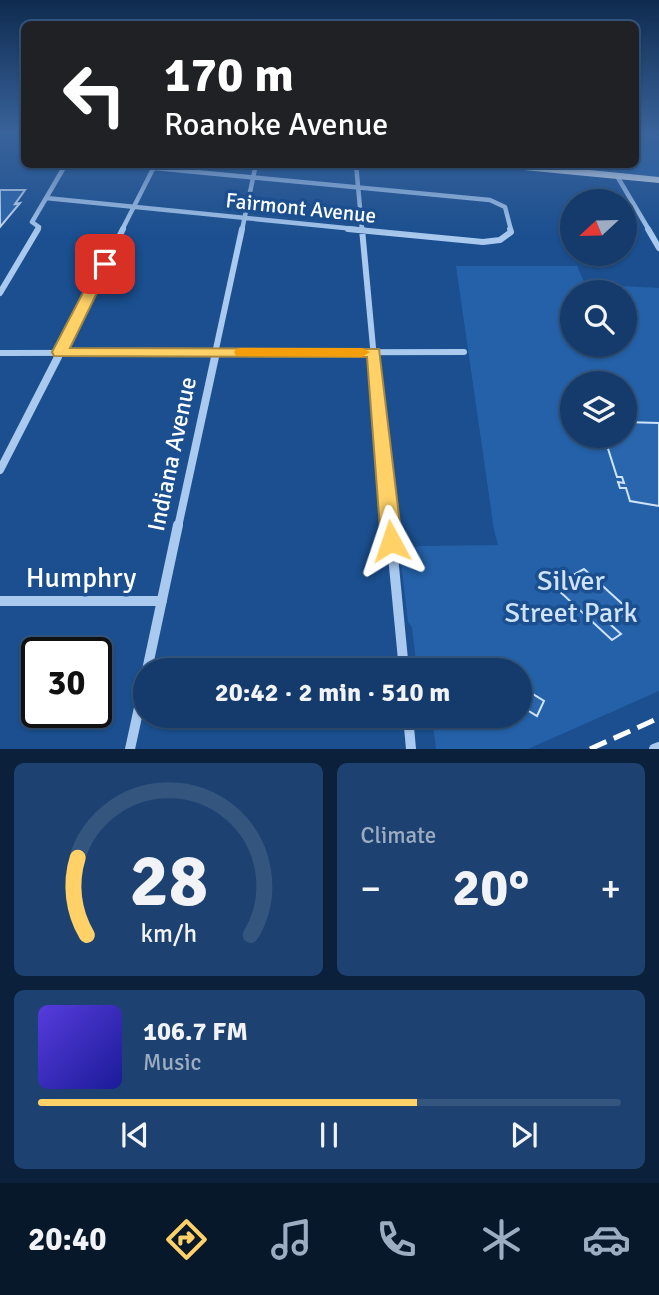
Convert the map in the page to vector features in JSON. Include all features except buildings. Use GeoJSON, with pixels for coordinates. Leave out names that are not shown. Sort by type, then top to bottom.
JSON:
{"type":"FeatureCollection","features":[{"type":"Feature","properties":{"kind":"main road"},"geometry":{"type":"LineString","coordinates":[[534,168],[659,180]]}},
{"type":"Feature","properties":{"kind":"street"},"geometry":{"type":"LineString","coordinates":[[0,293],[39,228],[32,222],[64,168]]}},
{"type":"Feature","properties":{"kind":"street"},"geometry":{"type":"LineString","coordinates":[[0,470],[153,168]]}},
{"type":"Feature","properties":{"kind":"street"},"geometry":{"type":"LineString","coordinates":[[172,168],[358,187]]}},
{"type":"Feature","properties":{"kind":"street","name":"Indiana Avenue"},"geometry":{"type":"LineString","coordinates":[[150,658],[255,168]]}},
{"type":"Feature","properties":{"kind":"street"},"geometry":{"type":"LineString","coordinates":[[356,168],[403,658]]}},
{"type":"Feature","properties":{"kind":"street"},"geometry":{"type":"LineString","coordinates":[[617,176],[659,248]]}},
{"type":"Feature","properties":{"kind":"street","name":"Fairmont Avenue"},"geometry":{"type":"LineString","coordinates":[[46,198],[362,231],[478,240],[502,239],[511,234],[505,206],[495,201],[358,187]]}},
{"type":"Feature","properties":{"kind":"street"},"geometry":{"type":"LineString","coordinates":[[0,353],[464,352]]}},
{"type":"Feature","properties":{"kind":"street","name":"Humphry"},"geometry":{"type":"LineString","coordinates":[[0,601],[162,601]]}},
{"type":"Feature","properties":{"kind":"street"},"geometry":{"type":"LineString","coordinates":[[130,749],[135,728]]}},
{"type":"Feature","properties":{"kind":"street"},"geometry":{"type":"LineString","coordinates":[[409,728],[411,749]]}},
{"type":"Feature","properties":{"kind":"street"},"geometry":{"type":"LineString","coordinates":[[654,749],[659,747]]}},
{"type":"Feature","properties":{"kind":"green space"},"geometry":{"type":"Polygon","coordinates":[[[556,168],[659,168],[659,177],[556,168]]]}},
{"type":"Feature","properties":{"kind":"green space","name":"Silver Street Park"},"geometry":{"type":"Polygon","coordinates":[[[456,266],[577,266],[583,280],[560,280],[560,357],[637,357],[637,287],[659,288],[659,691],[528,749],[436,749],[433,728],[532,728],[532,658],[416,658],[412,627],[408,622],[401,562],[405,550],[419,546],[498,545],[456,266]]]}},
{"type":"Feature","properties":{"kind":"railway"},"geometry":{"type":"LineString","coordinates":[[590,749],[659,718]]}},
{"type":"Feature","properties":{"kind":"slow traffic"},"geometry":{"type":"LineString","coordinates":[[241,352],[362,352]]}},
{"type":"Feature","properties":{"kind":"route"},"geometry":{"type":"LineString","coordinates":[[105,264],[60,352],[374,352],[391,541]]}}]}
